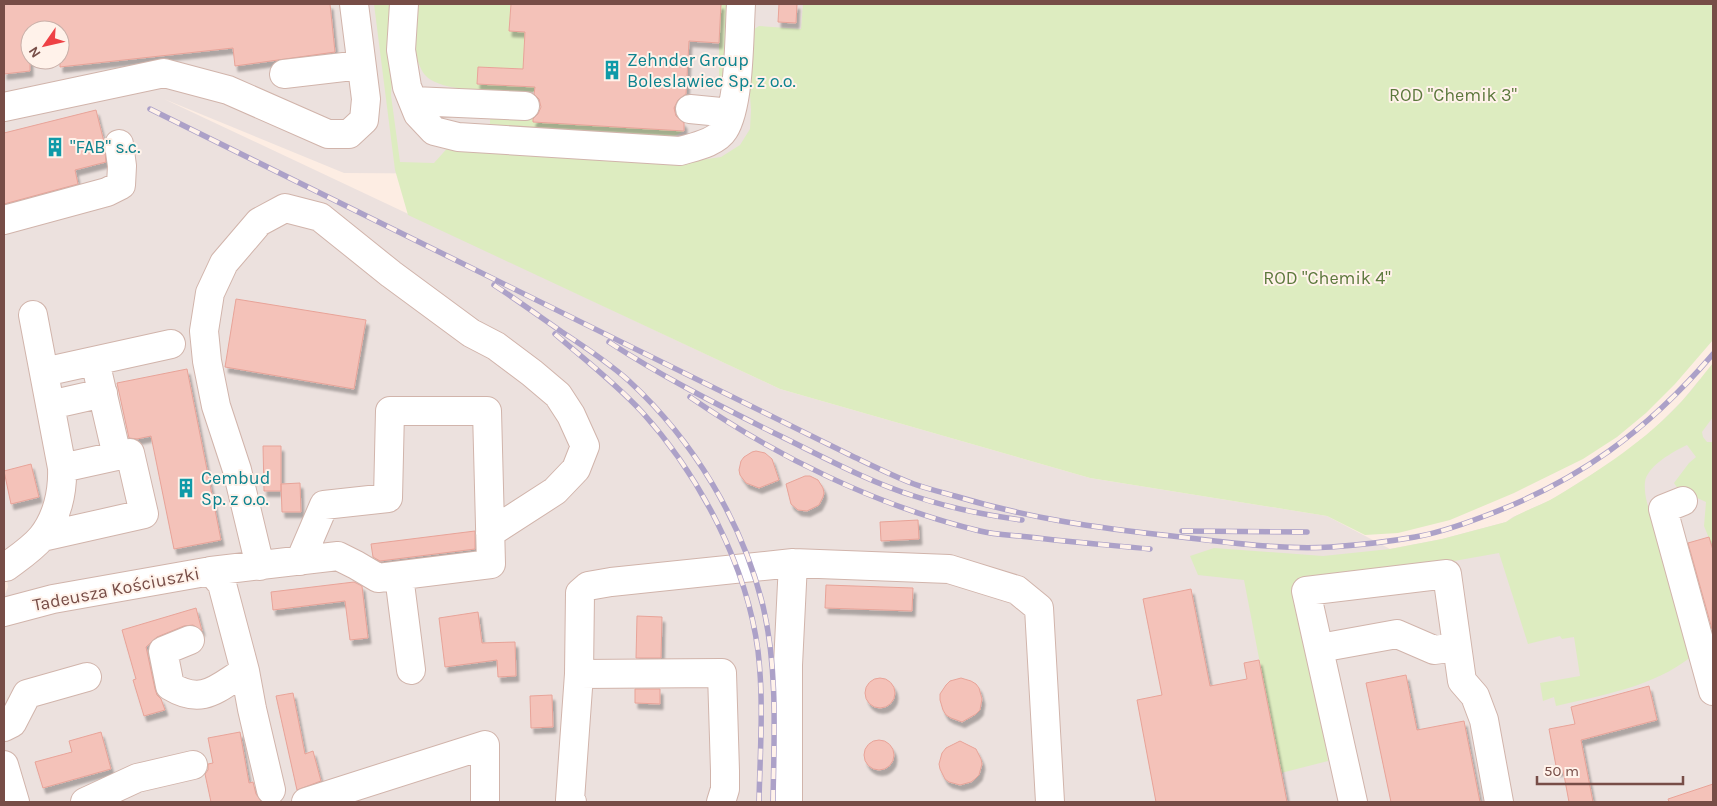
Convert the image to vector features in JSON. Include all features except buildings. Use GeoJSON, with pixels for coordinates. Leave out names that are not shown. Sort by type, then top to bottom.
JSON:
{"type":"FeatureCollection","features":[{"type":"Feature","properties":{"kind":"street"},"geometry":{"type":"LineString","coordinates":[[4,107],[164,73],[228,90],[328,134],[348,134],[364,120],[366,99],[354,4]]}},
{"type":"Feature","properties":{"kind":"street"},"geometry":{"type":"LineString","coordinates":[[404,4],[402,50],[406,87],[418,114],[434,132],[458,137],[680,150],[706,144],[724,131],[731,113],[736,84],[741,4]]}},
{"type":"Feature","properties":{"kind":"street"},"geometry":{"type":"LineString","coordinates":[[284,74],[361,65]]}},
{"type":"Feature","properties":{"kind":"street"},"geometry":{"type":"LineString","coordinates":[[412,101],[525,106]]}},
{"type":"Feature","properties":{"kind":"street"},"geometry":{"type":"LineString","coordinates":[[690,109],[731,113]]}},
{"type":"Feature","properties":{"kind":"street"},"geometry":{"type":"LineString","coordinates":[[4,220],[108,192],[121,185],[122,166],[119,144]]}},
{"type":"Feature","properties":{"kind":"street"},"geometry":{"type":"LineString","coordinates":[[260,566],[237,470],[216,406],[207,361],[204,330],[210,293],[224,262],[259,222],[285,208],[320,217],[391,274],[471,333],[496,346],[532,373],[558,395],[571,415],[585,446],[576,469],[555,491],[490,533]]}},
{"type":"Feature","properties":{"kind":"street"},"geometry":{"type":"LineString","coordinates":[[32,316],[62,468],[63,484],[56,510],[42,537]]}},
{"type":"Feature","properties":{"kind":"street"},"geometry":{"type":"LineString","coordinates":[[44,372],[171,344]]}},
{"type":"Feature","properties":{"kind":"street"},"geometry":{"type":"LineString","coordinates":[[95,361],[117,456]]}},
{"type":"Feature","properties":{"kind":"street"},"geometry":{"type":"LineString","coordinates":[[50,405],[102,393]]}},
{"type":"Feature","properties":{"kind":"street"},"geometry":{"type":"LineString","coordinates":[[211,571],[260,566],[300,561],[338,556],[378,578],[491,564],[487,411],[390,411],[388,498],[324,505],[300,561]]}},
{"type":"Feature","properties":{"kind":"street"},"geometry":{"type":"LineString","coordinates":[[5,561],[42,537],[144,514],[130,453],[62,468]]}},
{"type":"Feature","properties":{"kind":"street"},"geometry":{"type":"LineString","coordinates":[[1683,502],[1663,509],[1713,691]]}},
{"type":"Feature","properties":{"kind":"street","name":"Tadeusza Kościuszki"},"geometry":{"type":"LineString","coordinates":[[4,597],[8,587],[5,561]]}},
{"type":"Feature","properties":{"kind":"street"},"geometry":{"type":"LineString","coordinates":[[788,802],[788,666],[793,563]]}},
{"type":"Feature","properties":{"kind":"street"},"geometry":{"type":"LineString","coordinates":[[572,802],[570,800],[579,674],[580,593],[588,586],[793,563],[949,569],[1017,590],[1039,608],[1050,802]]}},
{"type":"Feature","properties":{"kind":"street","name":"Tadeusza Kościuszki"},"geometry":{"type":"LineString","coordinates":[[4,612],[53,599],[211,571],[222,584],[245,671],[271,790]]}},
{"type":"Feature","properties":{"kind":"street"},"geometry":{"type":"LineString","coordinates":[[1354,802],[1306,591],[1447,574],[1462,681],[1475,696],[1484,720],[1499,802]]}},
{"type":"Feature","properties":{"kind":"street"},"geometry":{"type":"LineString","coordinates":[[399,576],[411,670]]}},
{"type":"Feature","properties":{"kind":"street"},"geometry":{"type":"LineString","coordinates":[[1320,648],[1397,634],[1434,650],[1458,647]]}},
{"type":"Feature","properties":{"kind":"street"},"geometry":{"type":"LineString","coordinates":[[190,640],[163,651],[170,686],[182,694],[202,696],[245,671]]}},
{"type":"Feature","properties":{"kind":"street"},"geometry":{"type":"LineString","coordinates":[[579,674],[722,673],[726,771],[725,789],[721,802]]}},
{"type":"Feature","properties":{"kind":"street"},"geometry":{"type":"LineString","coordinates":[[4,728],[12,723],[26,694],[87,677]]}},
{"type":"Feature","properties":{"kind":"street"},"geometry":{"type":"LineString","coordinates":[[306,802],[485,746],[485,802]]}},
{"type":"Feature","properties":{"kind":"street"},"geometry":{"type":"LineString","coordinates":[[4,764],[15,802]]}},
{"type":"Feature","properties":{"kind":"street"},"geometry":{"type":"LineString","coordinates":[[85,802],[136,778],[193,765]]}},
{"type":"Feature","properties":{"kind":"shaded area"},"geometry":{"type":"Polygon","coordinates":[[[4,4],[808,4],[796,198],[504,174],[344,173],[164,99],[780,389],[1090,478],[1327,516],[1390,549],[1442,539],[1506,522],[1553,499],[1615,460],[1653,430],[1682,401],[1700,379],[1713,400],[1713,802],[15,802],[4,765],[4,597],[8,587],[4,554],[4,4]]]}},
{"type":"Feature","properties":{"kind":"green space"},"geometry":{"type":"Polygon","coordinates":[[[374,4],[397,4],[391,95],[400,162],[434,163],[451,144],[700,160],[721,157],[740,145],[750,129],[751,110],[746,39],[751,31],[759,26],[801,29],[803,4],[1713,4],[1713,340],[1675,384],[1646,413],[1617,437],[1583,459],[1514,493],[1450,520],[1398,533],[1365,535],[1327,516],[1090,478],[780,389],[408,215],[395,170],[374,4]]]}},
{"type":"Feature","properties":{"kind":"green space"},"geometry":{"type":"Polygon","coordinates":[[[412,4],[511,4],[509,31],[538,33],[523,69],[478,67],[477,84],[535,87],[534,92],[476,90],[445,86],[433,81],[422,71],[416,54],[411,31],[412,4]]]}},
{"type":"Feature","properties":{"kind":"green space"},"geometry":{"type":"Polygon","coordinates":[[[721,4],[731,4],[726,75],[719,89],[719,43],[721,4]]]}},
{"type":"Feature","properties":{"kind":"green space"},"geometry":{"type":"Polygon","coordinates":[[[493,116],[533,116],[533,122],[684,131],[664,141],[490,127],[490,119],[493,116]]]}},
{"type":"Feature","properties":{"kind":"green space"},"geometry":{"type":"Polygon","coordinates":[[[1713,363],[1713,417],[1702,432],[1707,442],[1713,442],[1713,548],[1704,526],[1706,502],[1693,496],[1682,495],[1674,483],[1696,457],[1687,445],[1656,465],[1647,476],[1645,482],[1647,503],[1659,537],[1692,656],[1677,667],[1644,683],[1609,694],[1556,706],[1554,697],[1543,701],[1540,683],[1580,676],[1574,637],[1562,639],[1560,636],[1528,644],[1499,553],[1409,569],[1331,578],[1302,613],[1328,761],[1281,773],[1244,580],[1198,575],[1190,556],[1214,548],[1323,556],[1390,549],[1442,539],[1506,522],[1551,500],[1574,486],[1638,441],[1682,401],[1713,363]]]}},
{"type":"Feature","properties":{"kind":"railway"},"geometry":{"type":"LineString","coordinates":[[150,109],[890,474],[919,486],[982,504],[1089,526],[1231,543],[1311,548],[1404,539],[1441,531],[1517,503],[1549,488],[1580,470],[1609,451],[1663,407],[1713,354]]}},
{"type":"Feature","properties":{"kind":"railway"},"geometry":{"type":"LineString","coordinates":[[494,285],[597,355],[629,381],[653,404],[694,456],[729,513],[754,574],[768,630],[774,704],[773,802]]}},
{"type":"Feature","properties":{"kind":"railway"},"geometry":{"type":"LineString","coordinates":[[555,334],[622,392],[663,437],[701,493],[732,555],[752,619],[758,651],[761,708],[759,802]]}},
{"type":"Feature","properties":{"kind":"railway"},"geometry":{"type":"LineString","coordinates":[[609,342],[710,400],[824,458],[878,483],[940,504],[1022,520]]}},
{"type":"Feature","properties":{"kind":"railway"},"geometry":{"type":"LineString","coordinates":[[690,397],[758,440],[829,477],[903,508],[942,521],[992,533],[1150,549]]}},
{"type":"Feature","properties":{"kind":"railway"},"geometry":{"type":"LineString","coordinates":[[1182,531],[1307,532]]}},
{"type":"Feature","properties":{"kind":"place","name":"Zehnder Group Boleslawiec Sp. z o.o."},"geometry":{"type":"Point","coordinates":[612,70]}},
{"type":"Feature","properties":{"kind":"place","name":"\"FAB\" s.c."},"geometry":{"type":"Point","coordinates":[55,147]}},
{"type":"Feature","properties":{"kind":"place","name":"Cembud Sp. z o.o."},"geometry":{"type":"Point","coordinates":[186,488]}},
{"type":"Feature","properties":{"kind":"park label","name":"ROD \"Chemik 3\""},"geometry":{"type":"Point","coordinates":[1453,95]}},
{"type":"Feature","properties":{"kind":"park label","name":"ROD \"Chemik 4\""},"geometry":{"type":"Point","coordinates":[1327,278]}}]}
